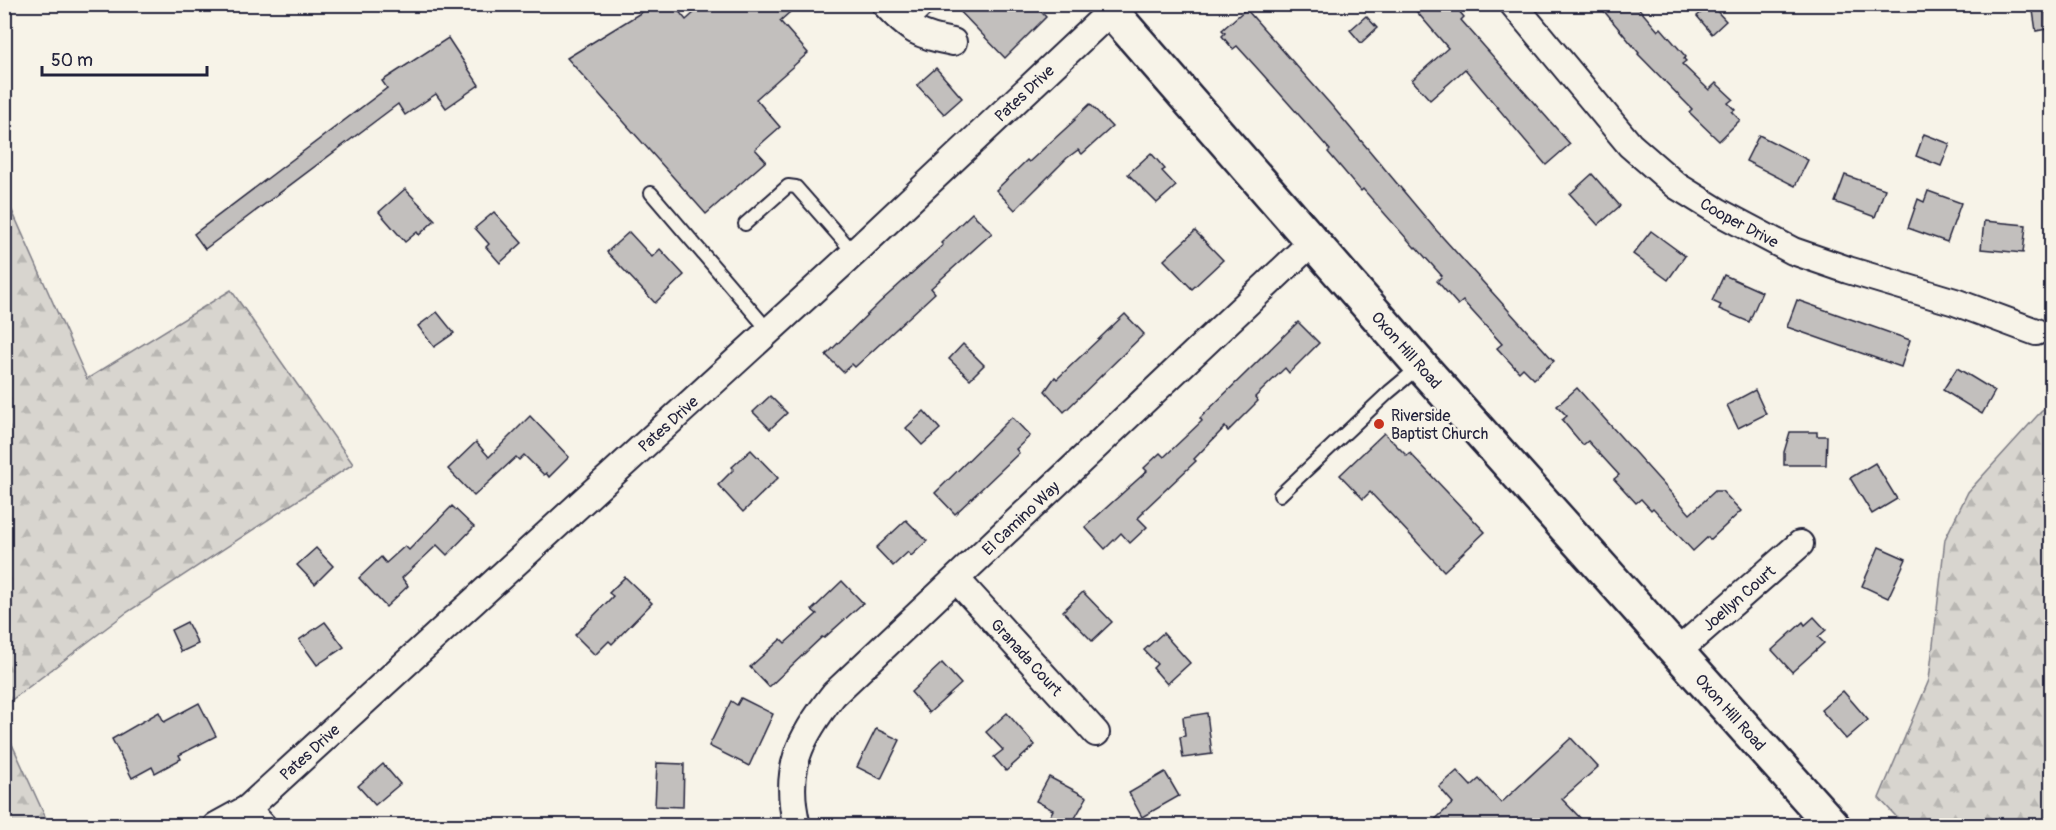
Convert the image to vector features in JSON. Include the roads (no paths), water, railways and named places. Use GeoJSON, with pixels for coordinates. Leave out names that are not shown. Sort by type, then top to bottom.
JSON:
{"type":"FeatureCollection","features":[{"type":"Feature","properties":{"kind":"main road","name":"Oxon Hill Road"},"geometry":{"type":"LineString","coordinates":[[1108,8],[1421,366],[1833,825]]}},
{"type":"Feature","properties":{"kind":"street"},"geometry":{"type":"LineString","coordinates":[[885,4],[915,32],[953,42]]}},
{"type":"Feature","properties":{"kind":"street","name":"Cooper Drive"},"geometry":{"type":"LineString","coordinates":[[1513,4],[1630,145],[1677,186],[1719,212],[1793,251],[1955,302],[2036,332]]}},
{"type":"Feature","properties":{"kind":"street","name":"Pates Drive"},"geometry":{"type":"LineString","coordinates":[[216,825],[255,817],[854,253],[1108,8]]}},
{"type":"Feature","properties":{"kind":"street","name":"El Camino Way"},"geometry":{"type":"LineString","coordinates":[[797,825],[790,794],[794,764],[804,736],[834,694],[1312,242]]}},
{"type":"Feature","properties":{"kind":"street","name":"Joellyn Court"},"geometry":{"type":"LineString","coordinates":[[1677,652],[1800,544]]}},
{"type":"Feature","properties":{"kind":"street","name":"Granada Court"},"geometry":{"type":"LineString","coordinates":[[957,580],[1096,734]]}},
{"type":"Feature","properties":{"kind":"lane"},"geometry":{"type":"LineString","coordinates":[[908,26],[932,4]]}},
{"type":"Feature","properties":{"kind":"lane"},"geometry":{"type":"LineString","coordinates":[[745,224],[788,186],[796,187],[854,253]]}},
{"type":"Feature","properties":{"kind":"lane"},"geometry":{"type":"LineString","coordinates":[[651,193],[769,331]]}},
{"type":"Feature","properties":{"kind":"lane"},"geometry":{"type":"LineString","coordinates":[[1280,495],[1389,392],[1421,366]]}},
{"type":"Feature","properties":{"kind":"place","name":"Riverside Baptist Church"},"geometry":{"type":"Point","coordinates":[1379,424]}}]}
